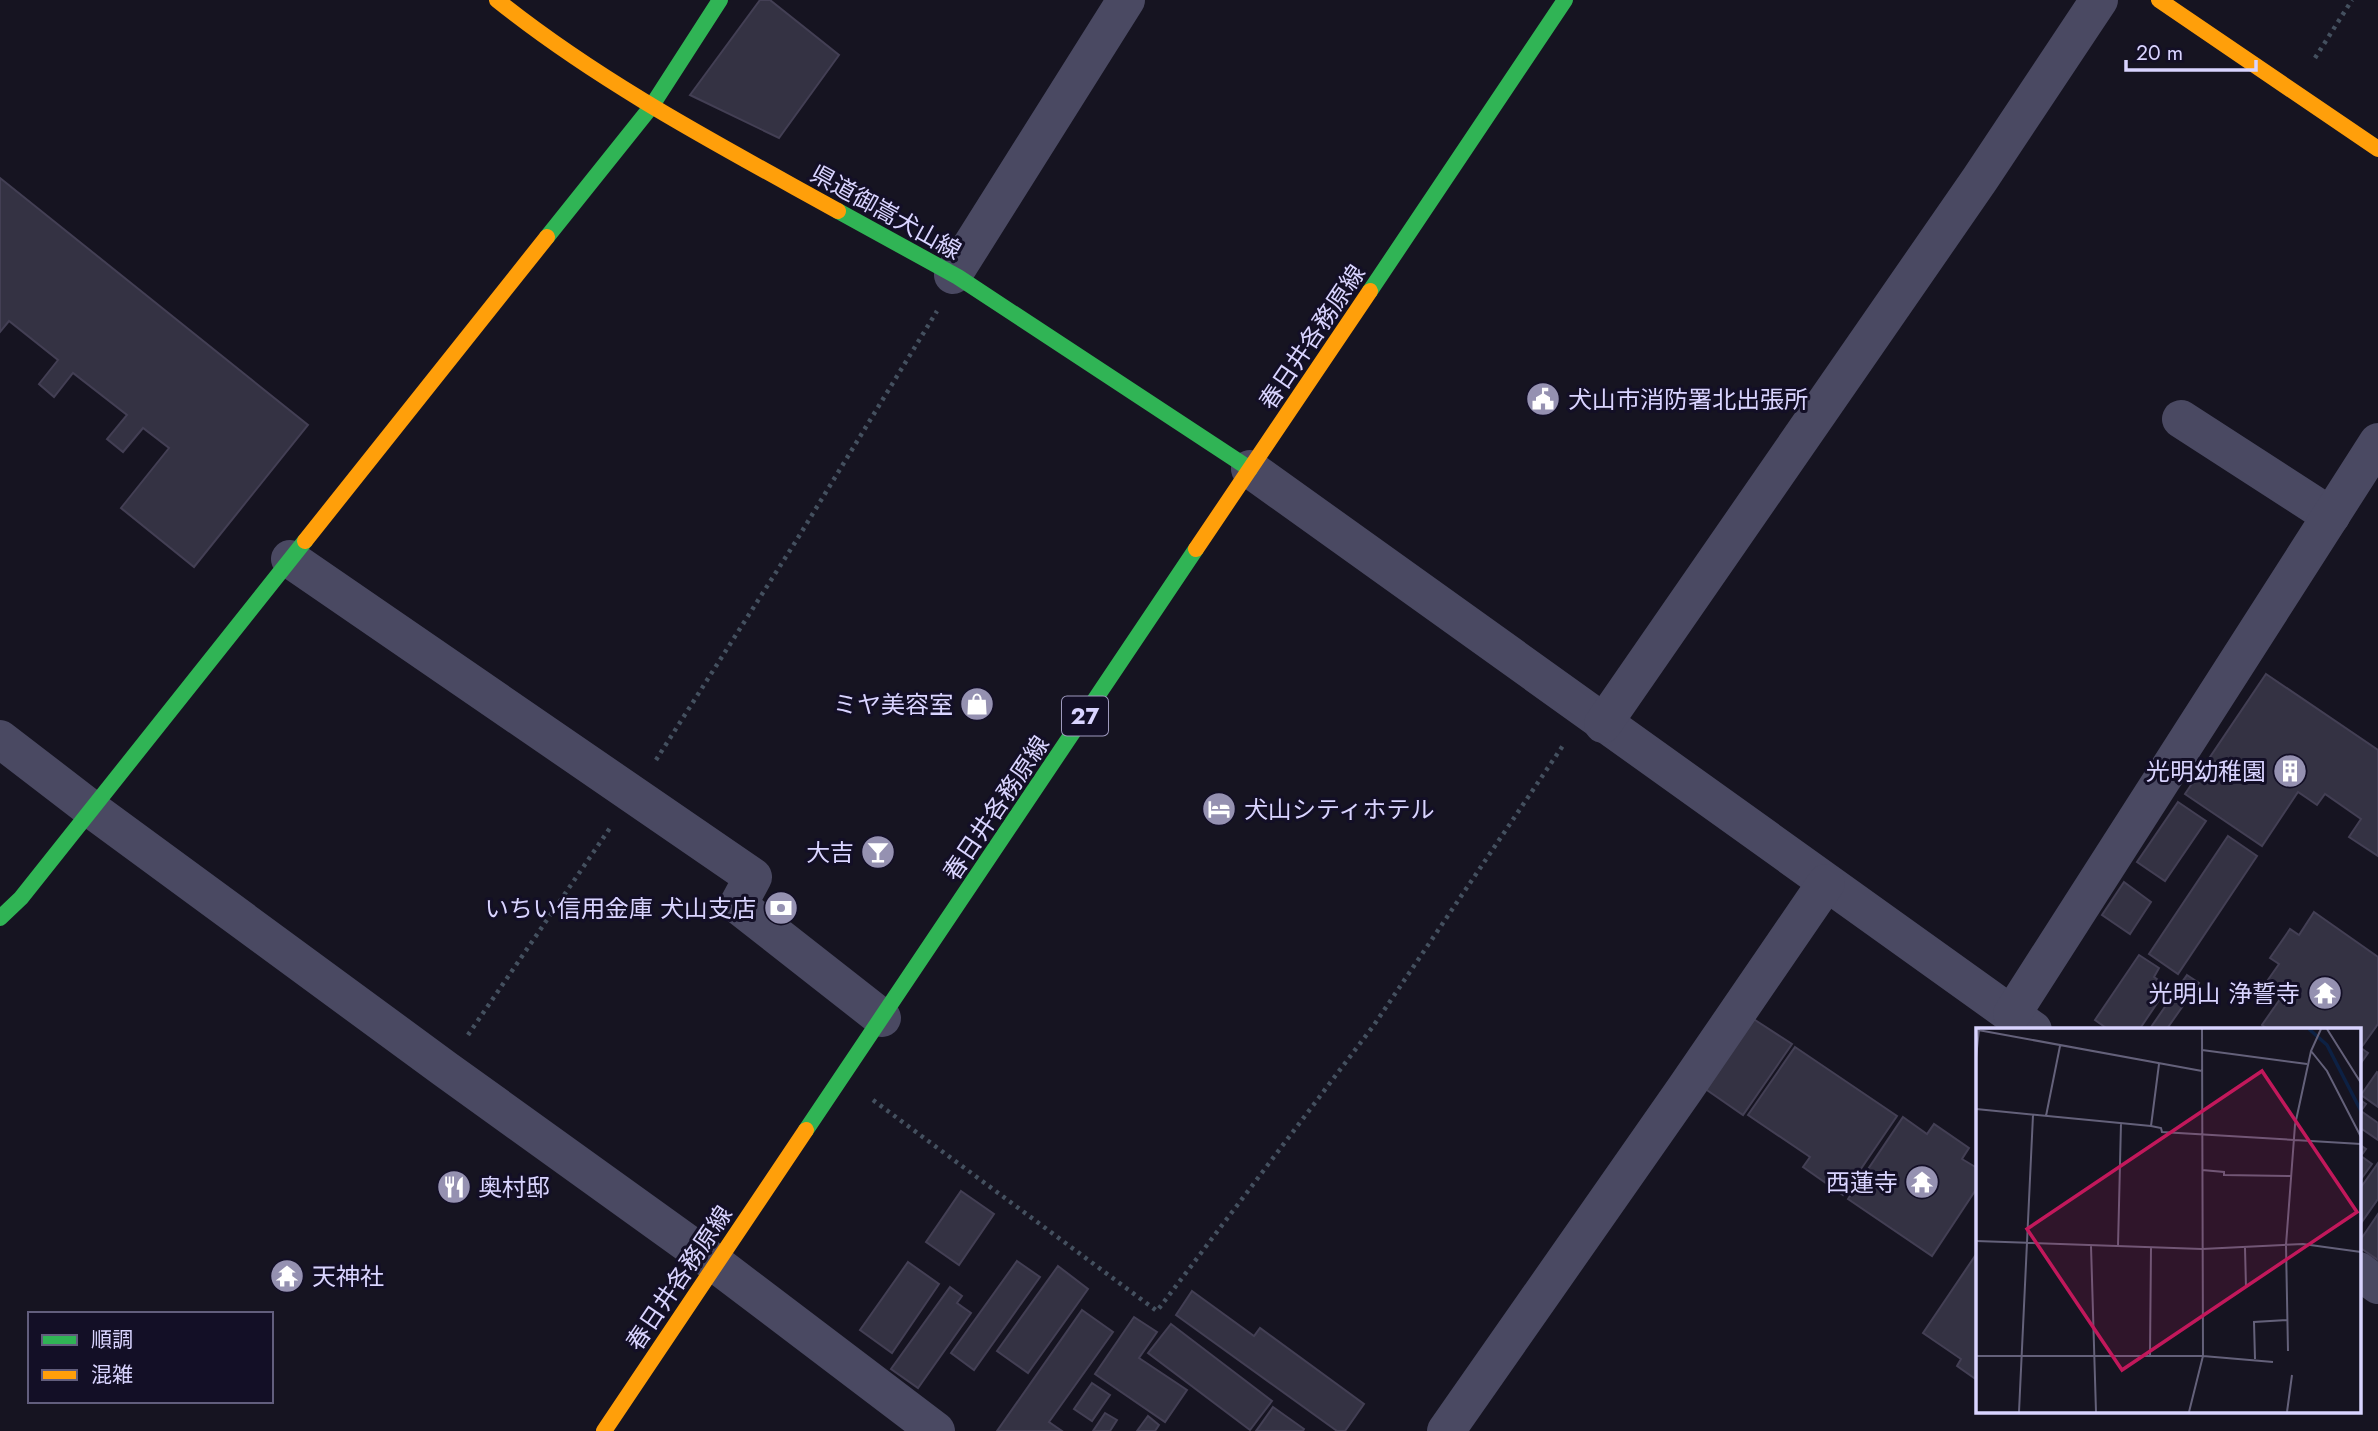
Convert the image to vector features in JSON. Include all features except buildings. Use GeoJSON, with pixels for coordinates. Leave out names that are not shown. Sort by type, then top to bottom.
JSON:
{"type":"FeatureCollection","features":[{"type":"Feature","properties":{"kind":"main road","name":"県道御嵩犬山線"},"geometry":{"type":"LineString","coordinates":[[497,0],[531,27],[651,107],[955,276],[1250,469]]}},
{"type":"Feature","properties":{"kind":"main road"},"geometry":{"type":"LineString","coordinates":[[0,918],[21,898],[651,107],[720,0]]}},
{"type":"Feature","properties":{"kind":"main road","name":"春日井各務原線"},"geometry":{"type":"LineString","coordinates":[[604,1431],[1565,0]]}},
{"type":"Feature","properties":{"kind":"main road"},"geometry":{"type":"LineString","coordinates":[[2159,0],[2378,149]]}},
{"type":"Feature","properties":{"kind":"street"},"geometry":{"type":"LineString","coordinates":[[955,276],[1126,0]]}},
{"type":"Feature","properties":{"kind":"street"},"geometry":{"type":"LineString","coordinates":[[1595,718],[1980,179],[2099,0]]}},
{"type":"Feature","properties":{"kind":"street"},"geometry":{"type":"LineString","coordinates":[[2181,419],[2331,516]]}},
{"type":"Feature","properties":{"kind":"street"},"geometry":{"type":"LineString","coordinates":[[1250,469],[2023,1022],[2378,442]]}},
{"type":"Feature","properties":{"kind":"street"},"geometry":{"type":"LineString","coordinates":[[290,559],[754,877],[738,905],[882,1018]]}},
{"type":"Feature","properties":{"kind":"street"},"geometry":{"type":"LineString","coordinates":[[0,739],[445,1069],[716,1264],[936,1431]]}},
{"type":"Feature","properties":{"kind":"street"},"geometry":{"type":"LineString","coordinates":[[1447,1431],[1826,883]]}},
{"type":"Feature","properties":{"kind":"street"},"geometry":{"type":"LineString","coordinates":[[2360,1272],[2378,1285]]}},
{"type":"Feature","properties":{"kind":"path"},"geometry":{"type":"LineString","coordinates":[[2294,91],[2352,0]]}},
{"type":"Feature","properties":{"kind":"path"},"geometry":{"type":"LineString","coordinates":[[445,1069],[633,794],[789,552],[955,276]]}},
{"type":"Feature","properties":{"kind":"path"},"geometry":{"type":"LineString","coordinates":[[842,1077],[1157,1311],[1374,1026],[1595,718]]}},
{"type":"Feature","properties":{"kind":"traffic: fast"},"geometry":{"type":"LineString","coordinates":[[547,237],[651,107],[720,0]]}},
{"type":"Feature","properties":{"kind":"traffic: fast"},"geometry":{"type":"LineString","coordinates":[[1370,291],[1565,0]]}},
{"type":"Feature","properties":{"kind":"traffic: fast"},"geometry":{"type":"LineString","coordinates":[[838,211],[958,277],[1250,469]]}},
{"type":"Feature","properties":{"kind":"traffic: fast"},"geometry":{"type":"LineString","coordinates":[[0,918],[21,898],[305,541]]}},
{"type":"Feature","properties":{"kind":"traffic: fast"},"geometry":{"type":"LineString","coordinates":[[806,1130],[1196,549]]}},
{"type":"Feature","properties":{"kind":"traffic: slow"},"geometry":{"type":"LineString","coordinates":[[497,0],[537,31],[620,87],[838,211]]}},
{"type":"Feature","properties":{"kind":"traffic: slow"},"geometry":{"type":"LineString","coordinates":[[2159,0],[2378,149]]}},
{"type":"Feature","properties":{"kind":"traffic: slow"},"geometry":{"type":"LineString","coordinates":[[305,541],[547,237]]}},
{"type":"Feature","properties":{"kind":"traffic: slow"},"geometry":{"type":"LineString","coordinates":[[1196,549],[1370,291]]}},
{"type":"Feature","properties":{"kind":"traffic: slow"},"geometry":{"type":"LineString","coordinates":[[604,1431],[806,1130]]}},
{"type":"Feature","properties":{"kind":"place","name":"犬山市消防署北出張所"},"geometry":{"type":"Point","coordinates":[1543,399]}},
{"type":"Feature","properties":{"kind":"place","name":"ミヤ美容室"},"geometry":{"type":"Point","coordinates":[977,704]}},
{"type":"Feature","properties":{"kind":"place","name":"光明幼稚園"},"geometry":{"type":"Point","coordinates":[2290,771]}},
{"type":"Feature","properties":{"kind":"place","name":"犬山シティホテル"},"geometry":{"type":"Point","coordinates":[1219,809]}},
{"type":"Feature","properties":{"kind":"place","name":"大吉"},"geometry":{"type":"Point","coordinates":[878,852]}},
{"type":"Feature","properties":{"kind":"place","name":"いちい信用金庫 犬山支店"},"geometry":{"type":"Point","coordinates":[781,908]}},
{"type":"Feature","properties":{"kind":"place","name":"光明山 浄誓寺"},"geometry":{"type":"Point","coordinates":[2325,993]}},
{"type":"Feature","properties":{"kind":"place","name":"西蓮寺"},"geometry":{"type":"Point","coordinates":[1922,1182]}},
{"type":"Feature","properties":{"kind":"place","name":"奥村邸"},"geometry":{"type":"Point","coordinates":[454,1187]}},
{"type":"Feature","properties":{"kind":"place","name":"天神社"},"geometry":{"type":"Point","coordinates":[287,1276]}}]}
